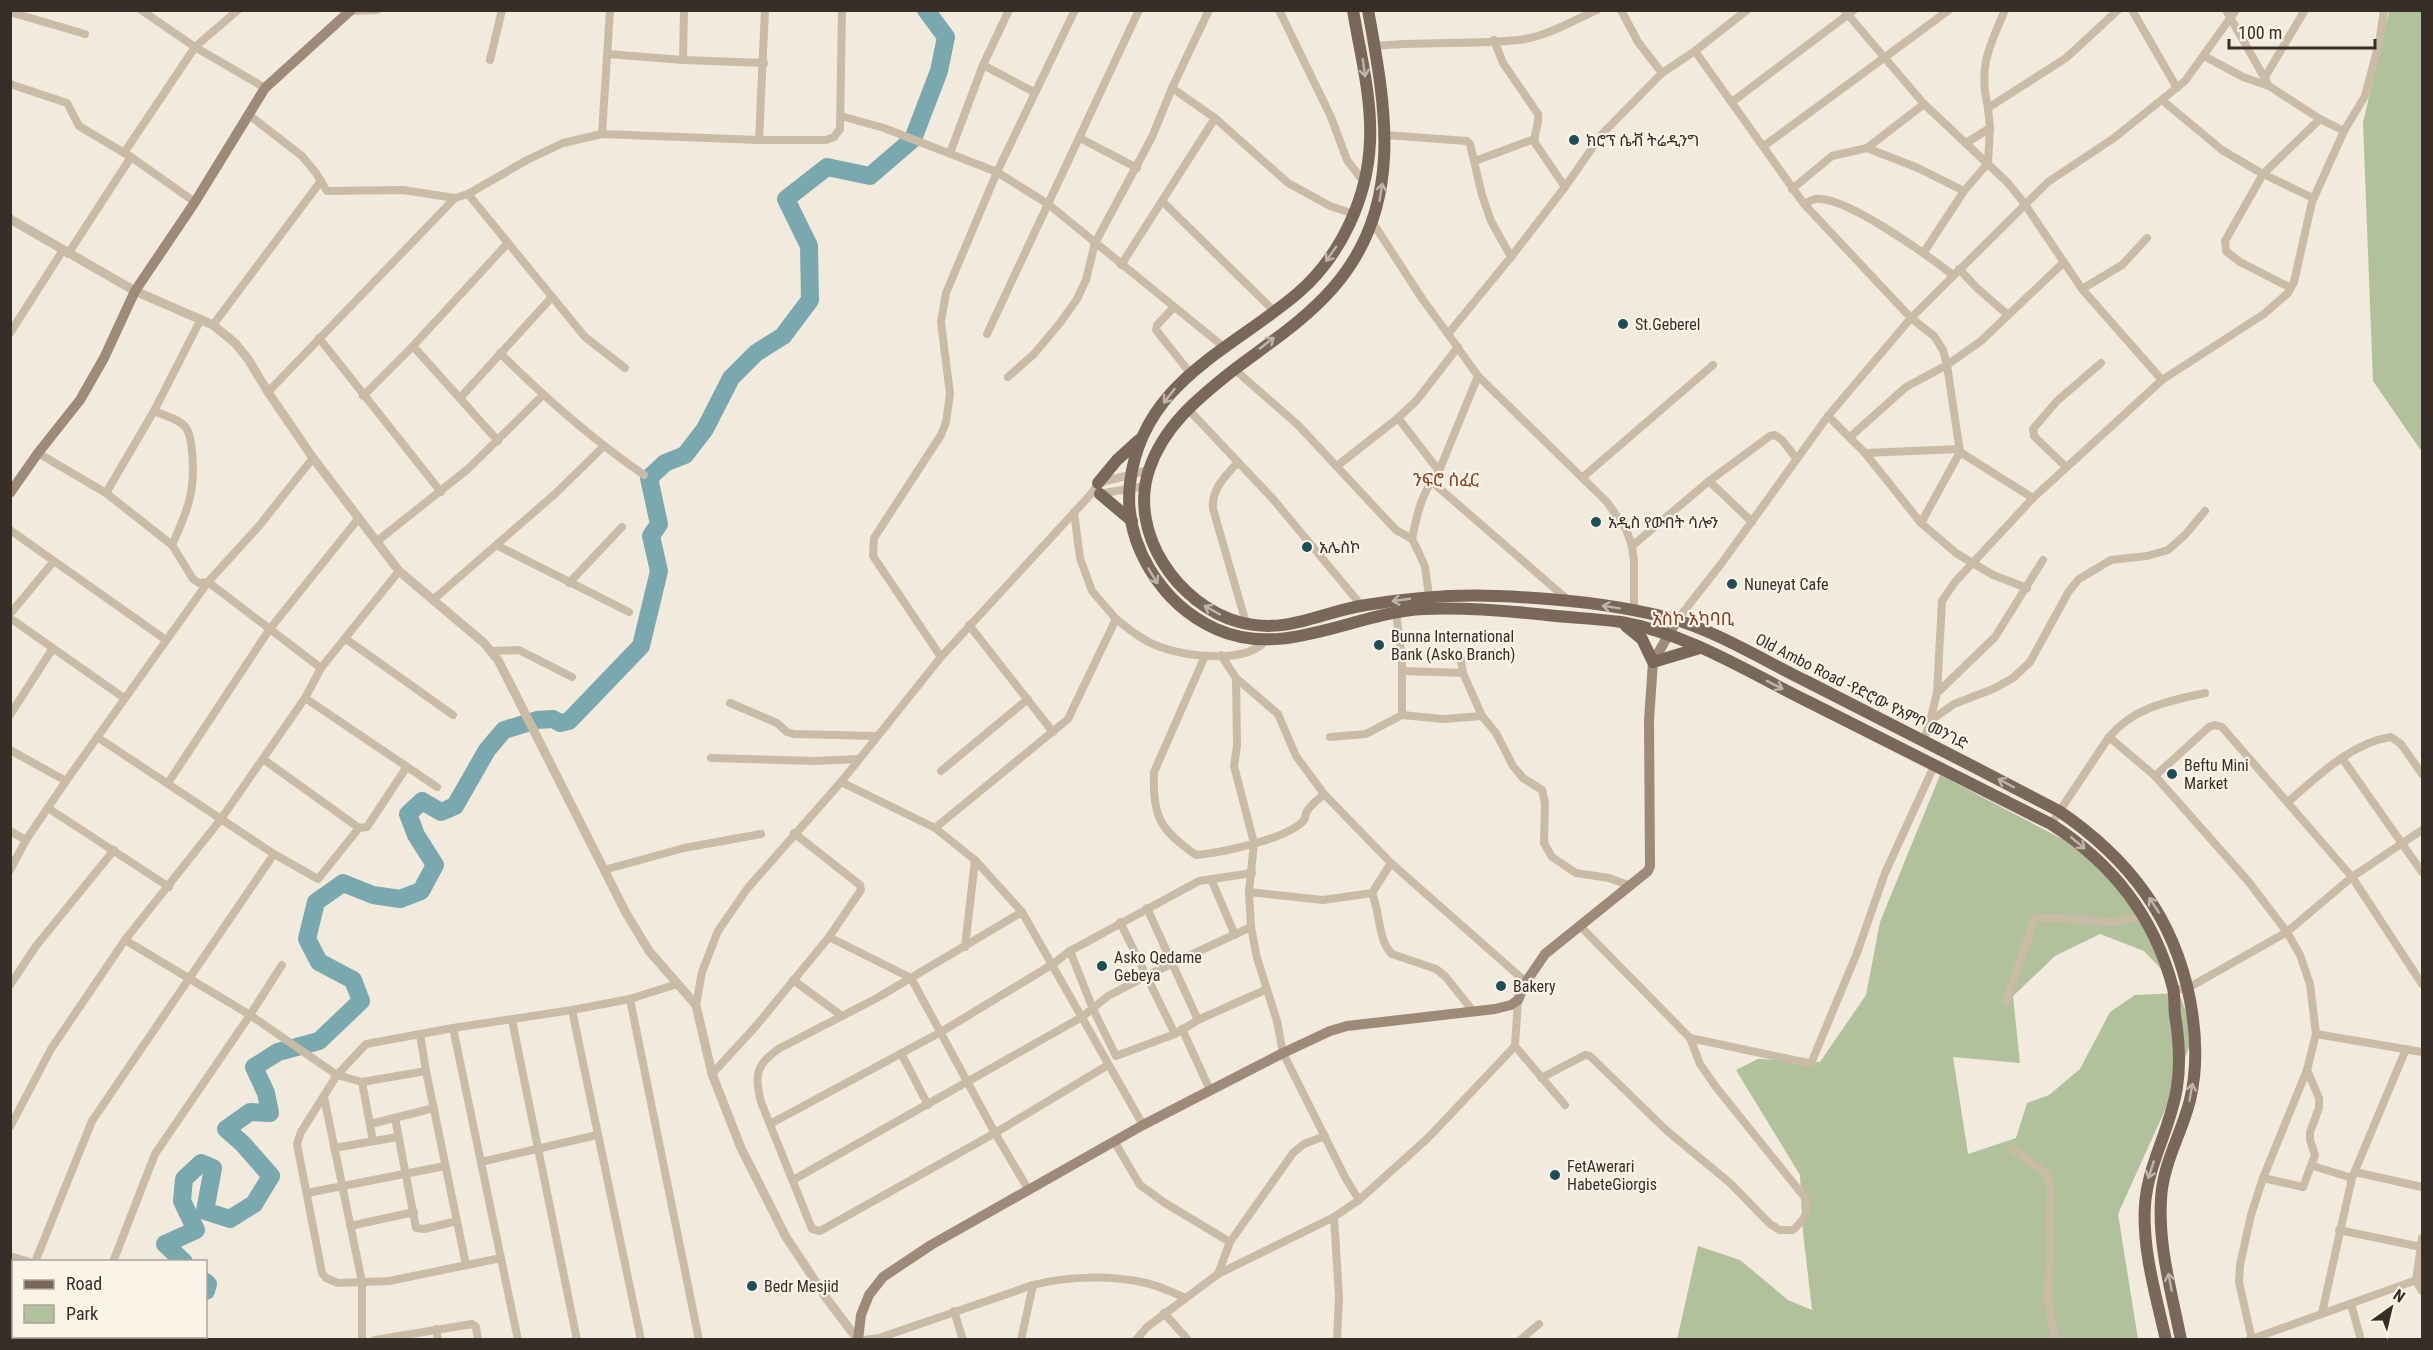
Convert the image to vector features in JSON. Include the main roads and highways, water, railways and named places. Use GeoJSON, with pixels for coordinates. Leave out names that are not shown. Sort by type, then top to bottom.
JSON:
{"type":"FeatureCollection","features":[{"type":"Feature","properties":{"kind":"main road","name":"Old Ambo Road -የድሮው የአምቦ መንገድ"},"geometry":{"type":"LineString","coordinates":[[1353,10],[1370,121],[1370,141],[1364,181],[1354,214],[1335,248],[1299,292],[1174,388],[1149,422],[1135,452],[1129,489],[1132,521],[1138,546],[1150,572],[1173,599],[1196,618],[1215,629],[1266,640],[1294,638],[1396,612],[1425,609],[1508,611],[1620,622],[1668,633],[1935,764],[2070,836],[2108,869],[2143,915],[2160,951],[2173,990],[2180,1062],[2177,1089],[2148,1179],[2145,1214],[2151,1265],[2166,1340]]}},
{"type":"Feature","properties":{"kind":"main road","name":"Old Ambo Road -የድሮው የአምቦ መንገድ"},"geometry":{"type":"LineString","coordinates":[[1368,10],[1375,46],[1385,135],[1384,169],[1373,223],[1358,254],[1328,293],[1187,408],[1163,442],[1144,486],[1147,526],[1159,554],[1175,580],[1204,605],[1221,615],[1246,623],[1280,627],[1361,605],[1429,596],[1495,596],[1568,601],[1677,620],[1727,642],[1924,740],[2059,811],[2110,851],[2146,892],[2171,935],[2188,988],[2195,1028],[2193,1080],[2190,1099],[2169,1163],[2161,1198],[2163,1240],[2181,1340]]}},
{"type":"Feature","properties":{"kind":"main road"},"geometry":{"type":"LineString","coordinates":[[10,493],[80,400],[104,358],[135,291],[195,202],[265,88],[351,11]]}},
{"type":"Feature","properties":{"kind":"main road"},"geometry":{"type":"LineString","coordinates":[[1132,521],[1097,490],[1118,460],[1140,440]]}},
{"type":"Feature","properties":{"kind":"main road"},"geometry":{"type":"LineString","coordinates":[[858,1340],[861,1315],[869,1295],[883,1277],[931,1245],[1028,1189],[1210,1090],[1330,1031],[1347,1026],[1495,1009],[1518,1000],[1526,982],[1545,954],[1648,871],[1650,866],[1649,720],[1653,662],[1677,620]]}},
{"type":"Feature","properties":{"kind":"main road"},"geometry":{"type":"LineString","coordinates":[[1620,622],[1642,639],[1653,662]]}},
{"type":"Feature","properties":{"kind":"main road"},"geometry":{"type":"LineString","coordinates":[[1653,662],[1700,648]]}},
{"type":"Feature","properties":{"kind":"waterway"},"geometry":{"type":"LineString","coordinates":[[182,1260],[165,1244],[196,1230],[182,1201],[184,1179],[201,1163],[213,1168],[205,1211],[230,1219],[254,1204],[271,1176],[243,1144],[226,1129],[250,1112],[270,1113],[266,1093],[254,1067],[278,1052],[319,1041],[361,1001],[353,980],[319,962],[307,939],[316,902],[343,883],[373,895],[400,899],[421,891],[435,865],[416,835],[408,814],[422,801],[441,812],[455,806],[487,750],[504,730],[537,720],[553,719],[560,723],[569,721],[641,646],[659,571],[651,536],[659,524],[649,478],[665,463],[685,455],[705,429],[731,378],[756,353],[783,336],[810,300],[809,246],[786,199],[827,167],[870,176],[913,139],[939,71],[946,37],[926,10]]}},
{"type":"Feature","properties":{"kind":"waterway"},"geometry":{"type":"LineString","coordinates":[[207,1283],[207,1288]]}},
{"type":"Feature","properties":{"kind":"place","name":"ክሮፕ ሴቭ ትሬዲንግ"},"geometry":{"type":"Point","coordinates":[1574,140]}},
{"type":"Feature","properties":{"kind":"place","name":"St.Geberel"},"geometry":{"type":"Point","coordinates":[1623,324]}},
{"type":"Feature","properties":{"kind":"place","name":"አዲስ የውበት ሳሎን"},"geometry":{"type":"Point","coordinates":[1596,522]}},
{"type":"Feature","properties":{"kind":"place","name":"አሌስኮ"},"geometry":{"type":"Point","coordinates":[1307,547]}},
{"type":"Feature","properties":{"kind":"place","name":"Nuneyat Cafe"},"geometry":{"type":"Point","coordinates":[1732,584]}},
{"type":"Feature","properties":{"kind":"place","name":"Bunna International Bank (Asko Branch)"},"geometry":{"type":"Point","coordinates":[1379,645]}},
{"type":"Feature","properties":{"kind":"place","name":"Beftu Mini Market"},"geometry":{"type":"Point","coordinates":[2172,774]}},
{"type":"Feature","properties":{"kind":"place","name":"Asko Qedame Gebeya"},"geometry":{"type":"Point","coordinates":[1102,966]}},
{"type":"Feature","properties":{"kind":"place","name":"Bakery"},"geometry":{"type":"Point","coordinates":[1501,986]}},
{"type":"Feature","properties":{"kind":"place","name":"FetAwerari HabeteGiorgis"},"geometry":{"type":"Point","coordinates":[1555,1175]}},
{"type":"Feature","properties":{"kind":"place","name":"Bedr Mesjid"},"geometry":{"type":"Point","coordinates":[752,1286]}},
{"type":"Feature","properties":{"kind":"district","name":"ንፍሮ ሰፈር"},"geometry":{"type":"Point","coordinates":[1446,480]}},
{"type":"Feature","properties":{"kind":"district","name":"አስኮ አካባቢ"},"geometry":{"type":"Point","coordinates":[1693,619]}}]}
